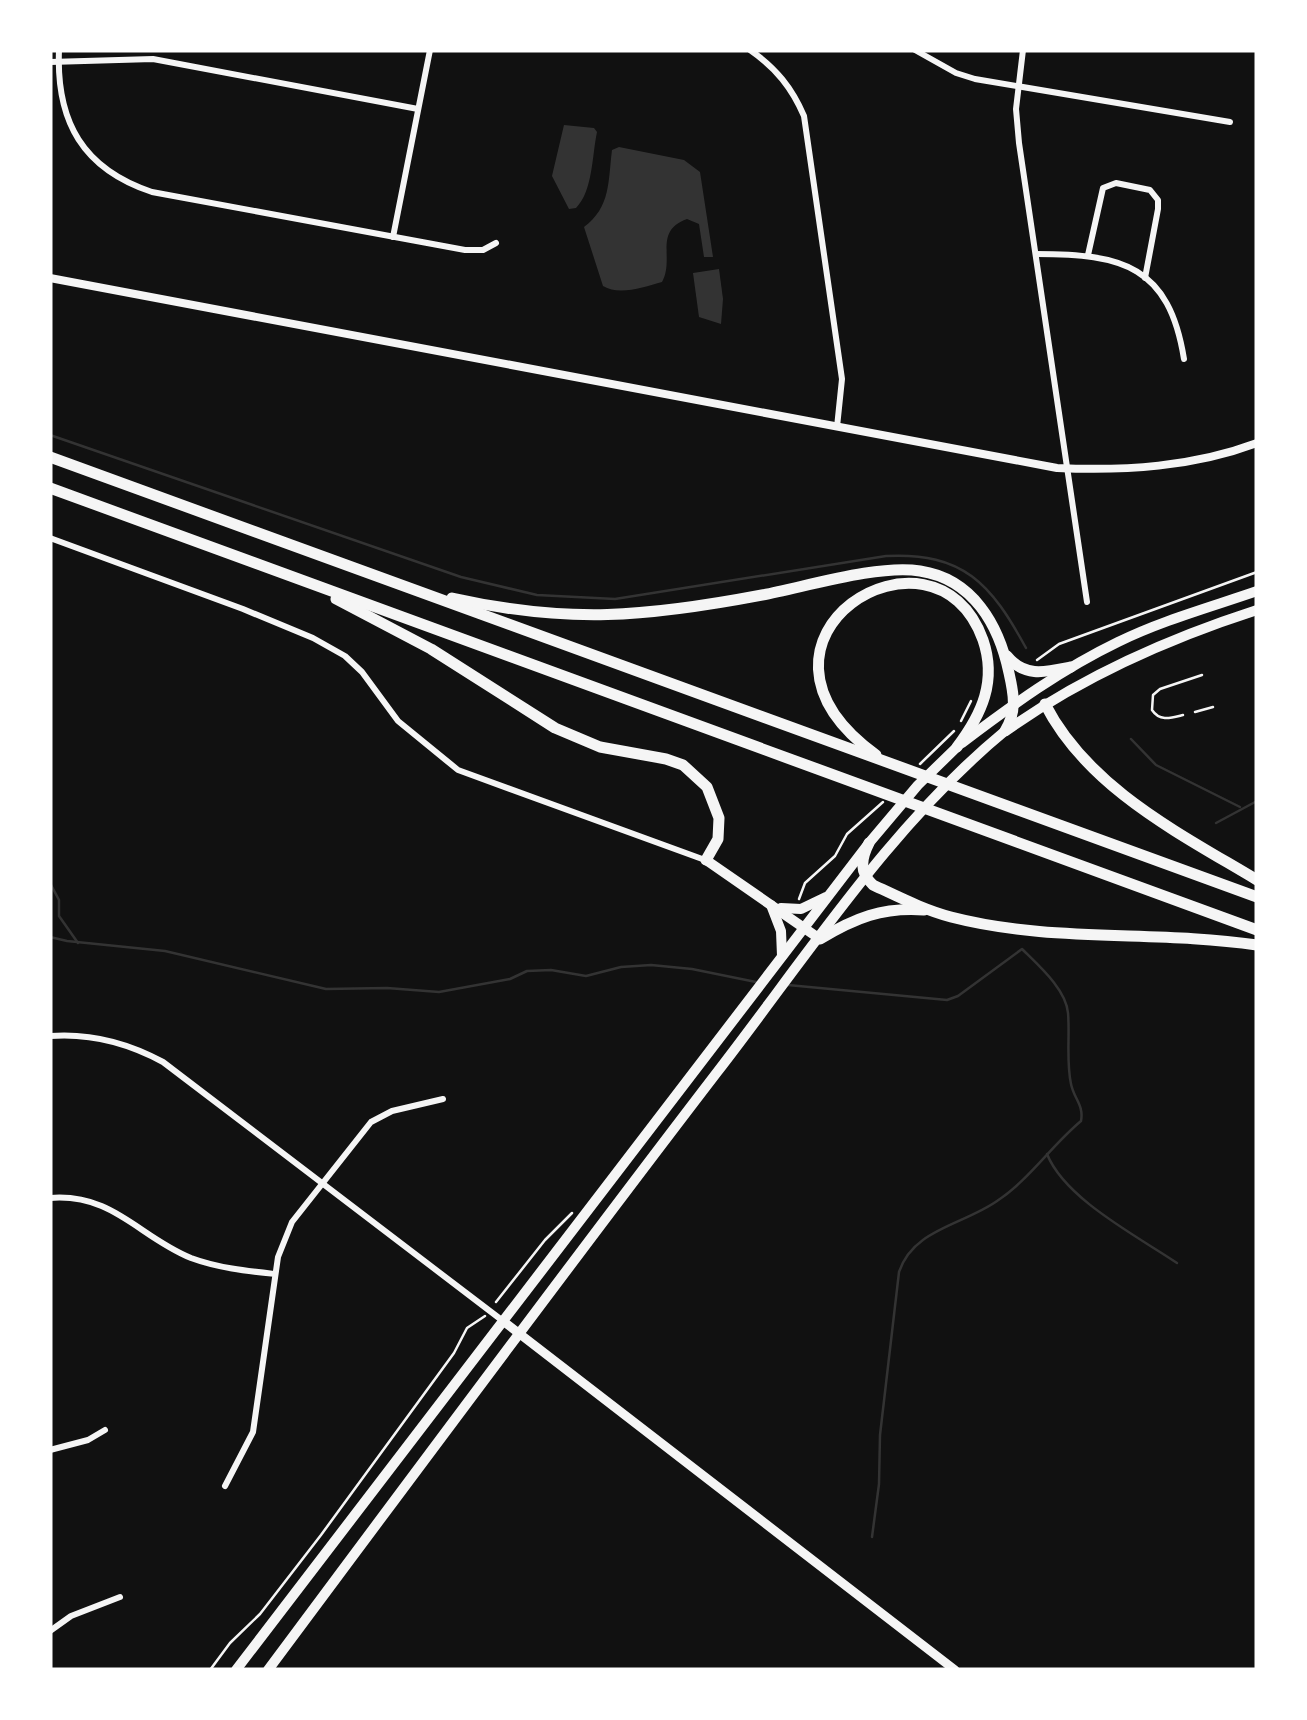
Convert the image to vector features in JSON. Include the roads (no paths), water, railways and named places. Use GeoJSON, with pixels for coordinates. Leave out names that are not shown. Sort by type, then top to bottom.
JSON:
{"type":"FeatureCollection","features":[{"type":"Feature","properties":{"kind":"highway"},"geometry":{"type":"LineString","coordinates":[[50,457],[1257,897]]}},
{"type":"Feature","properties":{"kind":"highway"},"geometry":{"type":"LineString","coordinates":[[50,488],[1257,930]]}},
{"type":"Feature","properties":{"kind":"highway"},"geometry":{"type":"LineString","coordinates":[[407,588],[515,612],[600,616],[698,607],[908,569],[933,574],[971,595],[986,611],[1005,653],[1015,704],[1005,731]]}},
{"type":"Feature","properties":{"kind":"highway"},"geometry":{"type":"LineString","coordinates":[[283,573],[417,641],[555,728],[600,747],[666,758],[683,765],[707,787],[719,818],[718,839],[706,860]]}},
{"type":"Feature","properties":{"kind":"highway"},"geometry":{"type":"LineString","coordinates":[[888,763],[837,719],[823,694],[819,672],[825,636],[838,613],[852,600],[882,586],[915,584],[941,592],[968,614],[978,629],[989,668],[987,693],[976,720],[957,746]]}},
{"type":"Feature","properties":{"kind":"highway"},"geometry":{"type":"LineString","coordinates":[[1005,653],[1015,665],[1030,672],[1071,667]]}},
{"type":"Feature","properties":{"kind":"highway"},"geometry":{"type":"LineString","coordinates":[[1044,704],[1064,737],[1111,785],[1172,830],[1257,880]]}},
{"type":"Feature","properties":{"kind":"highway"},"geometry":{"type":"LineString","coordinates":[[868,843],[862,862],[866,878],[873,885],[932,912]]}},
{"type":"Feature","properties":{"kind":"highway"},"geometry":{"type":"LineString","coordinates":[[820,939],[855,918],[900,909],[1022,930],[1205,938],[1257,945]]}},
{"type":"Feature","properties":{"kind":"main road"},"geometry":{"type":"LineString","coordinates":[[236,1670],[868,843],[918,785],[957,746],[1071,667],[1149,628],[1257,591]]}},
{"type":"Feature","properties":{"kind":"main road"},"geometry":{"type":"LineString","coordinates":[[268,1670],[518,1333],[925,806],[1005,731],[1044,704],[1118,664],[1257,610]]}},
{"type":"Feature","properties":{"kind":"main road"},"geometry":{"type":"LineString","coordinates":[[706,860],[820,939]]}},
{"type":"Feature","properties":{"kind":"main road"},"geometry":{"type":"LineString","coordinates":[[770,904],[784,910],[801,909],[831,894]]}},
{"type":"Feature","properties":{"kind":"main road"},"geometry":{"type":"LineString","coordinates":[[770,904],[781,931],[781,958]]}},
{"type":"Feature","properties":{"kind":"main road"},"geometry":{"type":"LineString","coordinates":[[503,1322],[954,1670]]}},
{"type":"Feature","properties":{"kind":"street"},"geometry":{"type":"LineString","coordinates":[[60,50],[54,62],[62,100],[77,140],[104,168],[132,185],[152,192],[465,250],[482,250],[496,243]]}},
{"type":"Feature","properties":{"kind":"street"},"geometry":{"type":"LineString","coordinates":[[394,237],[430,50]]}},
{"type":"Feature","properties":{"kind":"street"},"geometry":{"type":"LineString","coordinates":[[750,50],[780,74],[804,116],[842,380],[837,427]]}},
{"type":"Feature","properties":{"kind":"street"},"geometry":{"type":"LineString","coordinates":[[915,50],[956,73],[1230,122]]}},
{"type":"Feature","properties":{"kind":"street"},"geometry":{"type":"LineString","coordinates":[[1024,50],[1017,86],[1019,143],[1087,602]]}},
{"type":"Feature","properties":{"kind":"street"},"geometry":{"type":"LineString","coordinates":[[54,62],[152,59],[418,109]]}},
{"type":"Feature","properties":{"kind":"street"},"geometry":{"type":"LineString","coordinates":[[1088,255],[1103,188],[1116,183],[1150,190],[1158,200],[1158,209],[1145,278]]}},
{"type":"Feature","properties":{"kind":"street"},"geometry":{"type":"LineString","coordinates":[[1036,254],[1088,255],[1135,270],[1158,288],[1173,311],[1184,360]]}},
{"type":"Feature","properties":{"kind":"street"},"geometry":{"type":"LineString","coordinates":[[50,278],[1067,468],[1146,468],[1257,443]]}},
{"type":"Feature","properties":{"kind":"street"},"geometry":{"type":"LineString","coordinates":[[50,538],[243,609],[329,648],[362,672],[398,721],[458,770],[706,860]]}},
{"type":"Feature","properties":{"kind":"street"},"geometry":{"type":"LineString","coordinates":[[50,1036],[89,1037],[139,1050],[188,1079],[503,1322]]}},
{"type":"Feature","properties":{"kind":"street"},"geometry":{"type":"LineString","coordinates":[[225,1486],[253,1432],[276,1274],[283,1241],[292,1222],[371,1122],[392,1111],[443,1099]]}},
{"type":"Feature","properties":{"kind":"street"},"geometry":{"type":"LineString","coordinates":[[50,1198],[98,1204],[120,1213],[156,1240],[191,1258],[215,1266],[276,1274]]}},
{"type":"Feature","properties":{"kind":"street"},"geometry":{"type":"LineString","coordinates":[[50,1450],[88,1440],[104,1430]]}},
{"type":"Feature","properties":{"kind":"street"},"geometry":{"type":"LineString","coordinates":[[50,1631],[71,1616],[120,1597]]}},
{"type":"Feature","properties":{"kind":"lane"},"geometry":{"type":"LineString","coordinates":[[1183,715],[1158,716],[1152,710],[1153,695],[1202,675]]}},
{"type":"Feature","properties":{"kind":"lane"},"geometry":{"type":"LineString","coordinates":[[1195,712],[1213,708]]}},
{"type":"Feature","properties":{"kind":"waterway"},"geometry":{"type":"LineString","coordinates":[[50,435],[461,577],[537,595],[615,599],[886,556],[936,560],[955,566],[987,590],[1026,648]]}},
{"type":"Feature","properties":{"kind":"waterway"},"geometry":{"type":"LineString","coordinates":[[1131,739],[1156,765],[1240,807]]}},
{"type":"Feature","properties":{"kind":"waterway"},"geometry":{"type":"LineString","coordinates":[[1216,823],[1257,801]]}},
{"type":"Feature","properties":{"kind":"waterway"},"geometry":{"type":"LineString","coordinates":[[50,883],[59,900],[59,916],[78,943]]}},
{"type":"Feature","properties":{"kind":"waterway"},"geometry":{"type":"LineString","coordinates":[[50,937],[165,951],[326,989],[439,992],[510,979],[527,971],[551,970],[586,976],[621,967],[651,965],[756,982]]}},
{"type":"Feature","properties":{"kind":"waterway"},"geometry":{"type":"LineString","coordinates":[[788,985],[947,1000],[1022,949],[1057,986],[1068,1013],[1070,1075],[1081,1121],[1009,1193],[915,1246],[899,1272],[872,1537]]}},
{"type":"Feature","properties":{"kind":"waterway"},"geometry":{"type":"LineString","coordinates":[[1047,1154],[1056,1170],[1085,1201],[1177,1263]]}}]}
